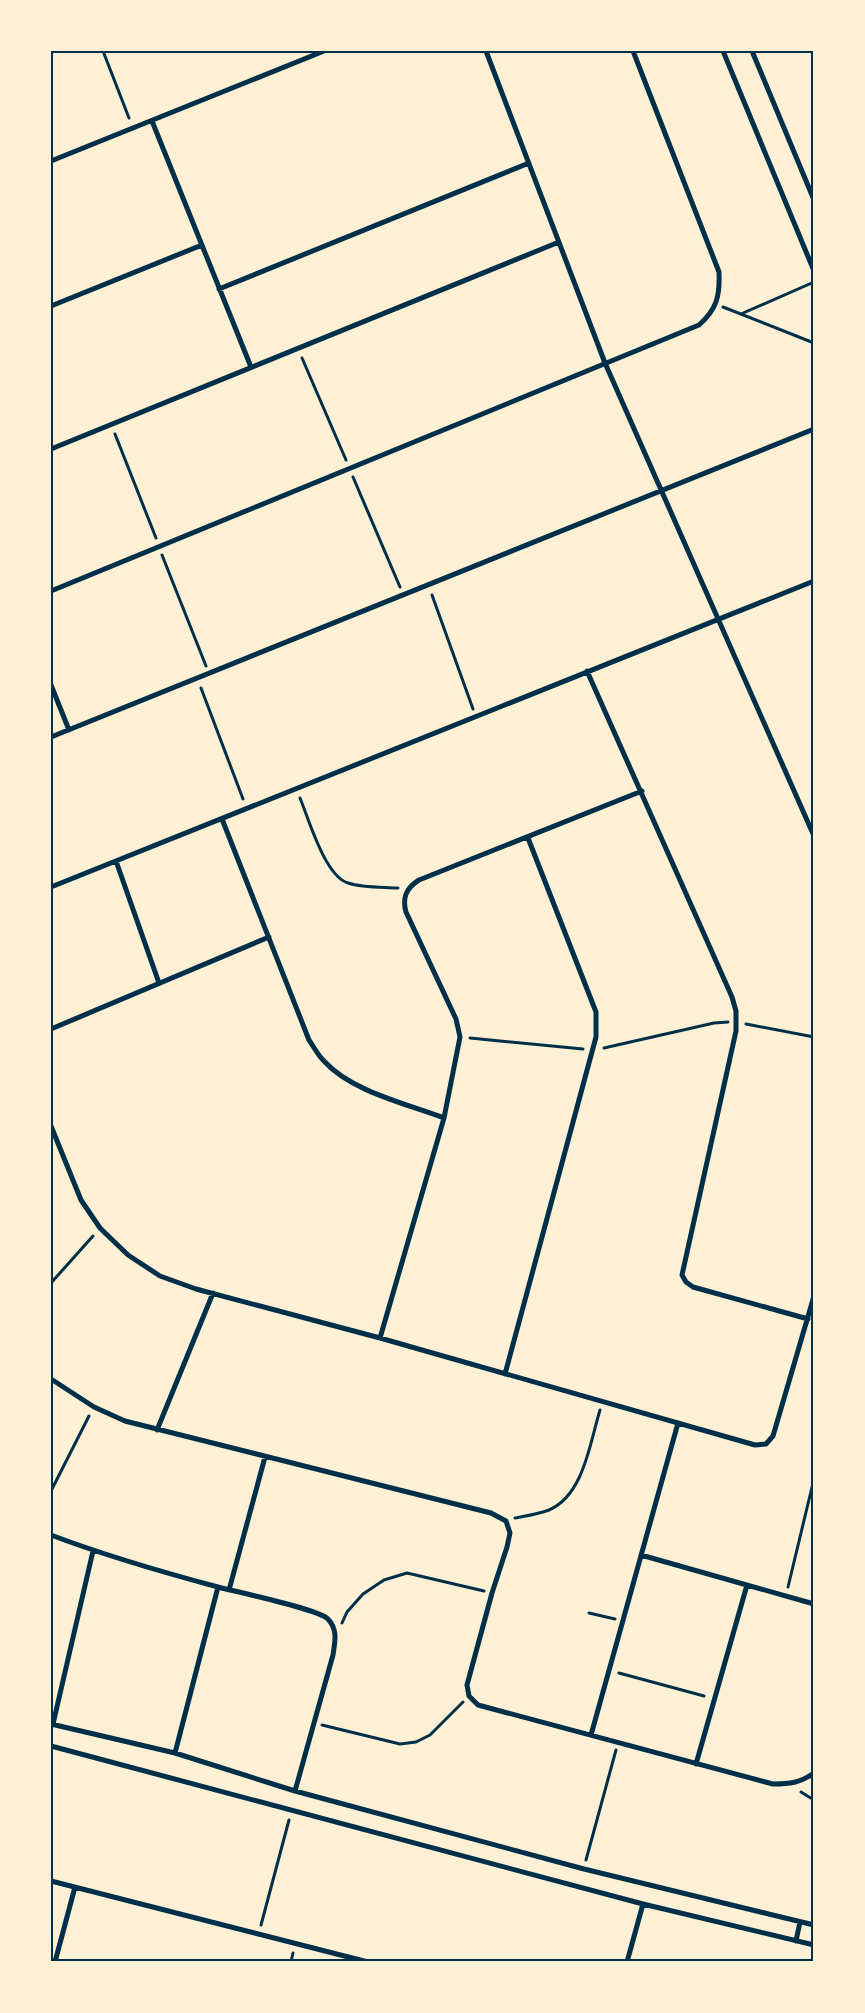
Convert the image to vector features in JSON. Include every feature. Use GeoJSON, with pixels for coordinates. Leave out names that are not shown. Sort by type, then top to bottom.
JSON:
{"type":"FeatureCollection","features":[{"type":"Feature","properties":{"kind":"street"},"geometry":{"type":"LineString","coordinates":[[51,161],[324,51]]}},
{"type":"Feature","properties":{"kind":"street"},"geometry":{"type":"LineString","coordinates":[[486,51],[605,363],[814,836]]}},
{"type":"Feature","properties":{"kind":"street"},"geometry":{"type":"LineString","coordinates":[[51,591],[698,325],[708,316],[716,305],[720,288],[719,272],[633,51]]}},
{"type":"Feature","properties":{"kind":"street"},"geometry":{"type":"LineString","coordinates":[[723,51],[814,271]]}},
{"type":"Feature","properties":{"kind":"street"},"geometry":{"type":"LineString","coordinates":[[752,51],[814,200]]}},
{"type":"Feature","properties":{"kind":"street"},"geometry":{"type":"LineString","coordinates":[[152,121],[251,367]]}},
{"type":"Feature","properties":{"kind":"street"},"geometry":{"type":"LineString","coordinates":[[220,289],[529,163]]}},
{"type":"Feature","properties":{"kind":"street"},"geometry":{"type":"LineString","coordinates":[[51,449],[559,242]]}},
{"type":"Feature","properties":{"kind":"street"},"geometry":{"type":"LineString","coordinates":[[51,306],[202,245]]}},
{"type":"Feature","properties":{"kind":"street"},"geometry":{"type":"LineString","coordinates":[[51,737],[814,428]]}},
{"type":"Feature","properties":{"kind":"street"},"geometry":{"type":"LineString","coordinates":[[51,887],[814,581]]}},
{"type":"Feature","properties":{"kind":"street"},"geometry":{"type":"LineString","coordinates":[[587,671],[642,791],[732,997],[736,1011],[737,1023],[682,1275],[686,1282],[693,1287],[808,1319]]}},
{"type":"Feature","properties":{"kind":"street"},"geometry":{"type":"LineString","coordinates":[[51,685],[69,730]]}},
{"type":"Feature","properties":{"kind":"street"},"geometry":{"type":"LineString","coordinates":[[380,1338],[444,1118],[460,1037],[456,1019],[406,912],[404,904],[408,889],[419,880],[642,791]]}},
{"type":"Feature","properties":{"kind":"street"},"geometry":{"type":"LineString","coordinates":[[222,819],[309,1040],[324,1062],[341,1077],[362,1087],[444,1118]]}},
{"type":"Feature","properties":{"kind":"street"},"geometry":{"type":"LineString","coordinates":[[505,1374],[596,1037],[596,1012],[528,838]]}},
{"type":"Feature","properties":{"kind":"street"},"geometry":{"type":"LineString","coordinates":[[116,861],[159,984]]}},
{"type":"Feature","properties":{"kind":"street"},"geometry":{"type":"LineString","coordinates":[[51,1029],[269,938]]}},
{"type":"Feature","properties":{"kind":"street"},"geometry":{"type":"LineString","coordinates":[[51,1126],[81,1200],[100,1228],[128,1255],[160,1276],[213,1294],[380,1338],[755,1445],[766,1444],[773,1436],[814,1296]]}},
{"type":"Feature","properties":{"kind":"street"},"geometry":{"type":"LineString","coordinates":[[157,1430],[213,1294]]}},
{"type":"Feature","properties":{"kind":"street"},"geometry":{"type":"LineString","coordinates":[[51,1379],[94,1407],[125,1421],[491,1513],[506,1521],[510,1533],[466,1685],[469,1696],[478,1705],[773,1784],[790,1784],[814,1773]]}},
{"type":"Feature","properties":{"kind":"street"},"geometry":{"type":"LineString","coordinates":[[590,1735],[678,1423]]}},
{"type":"Feature","properties":{"kind":"street"},"geometry":{"type":"LineString","coordinates":[[229,1590],[265,1457]]}},
{"type":"Feature","properties":{"kind":"street"},"geometry":{"type":"LineString","coordinates":[[51,1535],[93,1551],[310,1611],[327,1618],[336,1634],[333,1655],[295,1791]]}},
{"type":"Feature","properties":{"kind":"street"},"geometry":{"type":"LineString","coordinates":[[93,1551],[52,1724],[175,1753],[295,1791],[584,1869],[814,1925]]}},
{"type":"Feature","properties":{"kind":"street"},"geometry":{"type":"LineString","coordinates":[[641,1555],[814,1604]]}},
{"type":"Feature","properties":{"kind":"street"},"geometry":{"type":"LineString","coordinates":[[696,1764],[747,1585]]}},
{"type":"Feature","properties":{"kind":"street"},"geometry":{"type":"LineString","coordinates":[[175,1753],[218,1587]]}},
{"type":"Feature","properties":{"kind":"street"},"geometry":{"type":"LineString","coordinates":[[51,1746],[643,1904],[814,1945]]}},
{"type":"Feature","properties":{"kind":"street"},"geometry":{"type":"LineString","coordinates":[[51,1881],[368,1962]]}},
{"type":"Feature","properties":{"kind":"street"},"geometry":{"type":"LineString","coordinates":[[55,1962],[75,1887]]}},
{"type":"Feature","properties":{"kind":"street"},"geometry":{"type":"LineString","coordinates":[[627,1962],[643,1904]]}},
{"type":"Feature","properties":{"kind":"street"},"geometry":{"type":"LineString","coordinates":[[796,1941],[800,1922]]}},
{"type":"Feature","properties":{"kind":"path"},"geometry":{"type":"LineString","coordinates":[[103,51],[134,128]]}},
{"type":"Feature","properties":{"kind":"path"},"geometry":{"type":"LineString","coordinates":[[741,314],[814,282]]}},
{"type":"Feature","properties":{"kind":"path"},"geometry":{"type":"LineString","coordinates":[[716,305],[814,343]]}},
{"type":"Feature","properties":{"kind":"path"},"geometry":{"type":"LineString","coordinates":[[428,585],[476,715]]}},
{"type":"Feature","properties":{"kind":"path"},"geometry":{"type":"LineString","coordinates":[[197,678],[247,808]]}},
{"type":"Feature","properties":{"kind":"path"},"geometry":{"type":"LineString","coordinates":[[296,788],[327,863],[338,879],[357,885],[408,889]]}},
{"type":"Feature","properties":{"kind":"path"},"geometry":{"type":"LineString","coordinates":[[460,1037],[577,1050],[592,1049],[714,1023],[737,1023],[814,1037]]}},
{"type":"Feature","properties":{"kind":"path"},"geometry":{"type":"LineString","coordinates":[[51,1283],[100,1228]]}},
{"type":"Feature","properties":{"kind":"path"},"geometry":{"type":"LineString","coordinates":[[506,1521],[549,1510],[571,1493],[578,1481],[602,1402]]}},
{"type":"Feature","properties":{"kind":"path"},"geometry":{"type":"LineString","coordinates":[[51,1491],[94,1407]]}},
{"type":"Feature","properties":{"kind":"path"},"geometry":{"type":"LineString","coordinates":[[786,1596],[813,1483]]}},
{"type":"Feature","properties":{"kind":"path"},"geometry":{"type":"LineString","coordinates":[[336,1634],[347,1612],[363,1594],[384,1580],[407,1573],[492,1593]]}},
{"type":"Feature","properties":{"kind":"path"},"geometry":{"type":"LineString","coordinates":[[589,1613],[622,1621]]}},
{"type":"Feature","properties":{"kind":"path"},"geometry":{"type":"LineString","coordinates":[[609,1670],[715,1698]]}},
{"type":"Feature","properties":{"kind":"path"},"geometry":{"type":"LineString","coordinates":[[314,1724],[400,1744],[416,1742],[430,1735],[469,1696]]}},
{"type":"Feature","properties":{"kind":"path"},"geometry":{"type":"LineString","coordinates":[[584,1869],[618,1743]]}},
{"type":"Feature","properties":{"kind":"path"},"geometry":{"type":"LineString","coordinates":[[258,1935],[292,1809]]}}]}
